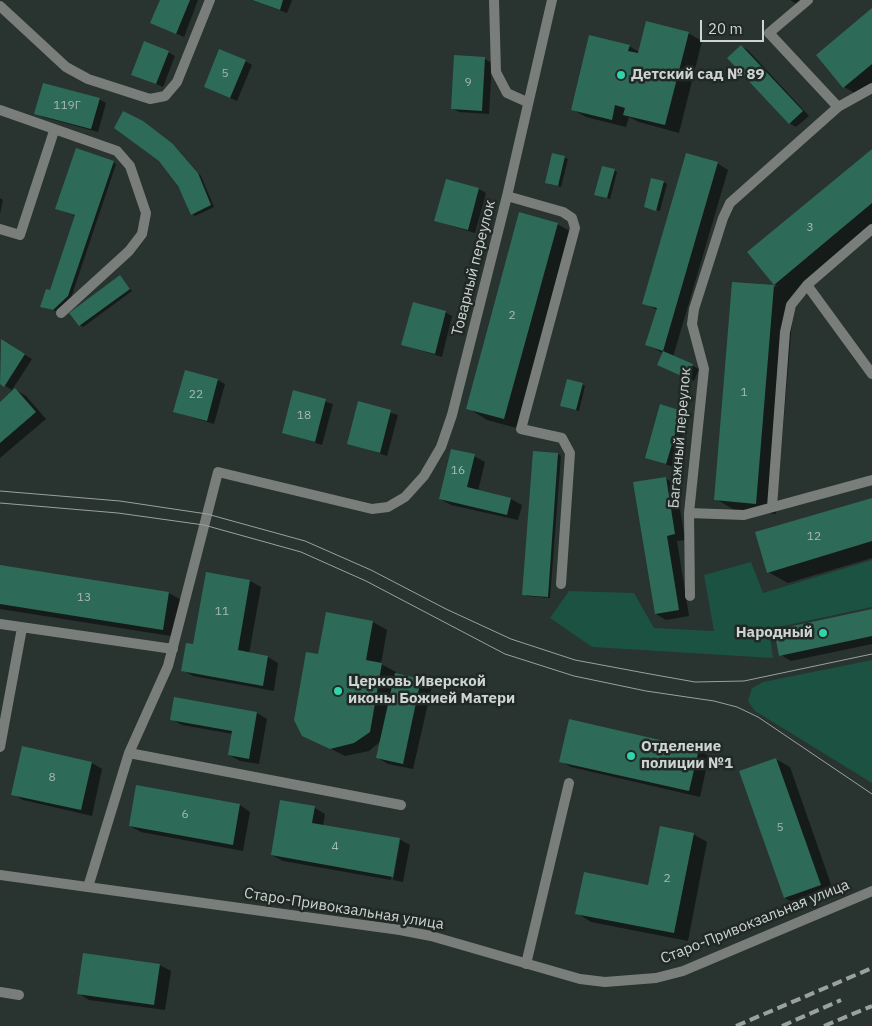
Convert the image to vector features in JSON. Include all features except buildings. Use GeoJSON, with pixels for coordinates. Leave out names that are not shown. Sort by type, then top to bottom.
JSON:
{"type":"FeatureCollection","features":[{"type":"Feature","properties":{"kind":"street"},"geometry":{"type":"LineString","coordinates":[[0,6],[66,67],[88,79],[150,98],[165,96],[177,82],[210,0]]}},
{"type":"Feature","properties":{"kind":"street"},"geometry":{"type":"LineString","coordinates":[[494,0],[496,72],[500,84],[507,93],[527,102]]}},
{"type":"Feature","properties":{"kind":"street","name":"Товарный переулок"},"geometry":{"type":"LineString","coordinates":[[172,649],[218,472],[372,509],[388,507],[405,497],[424,476],[441,447],[452,415],[507,196],[527,102],[552,0]]}},
{"type":"Feature","properties":{"kind":"street"},"geometry":{"type":"LineString","coordinates":[[808,0],[769,33],[838,107]]}},
{"type":"Feature","properties":{"kind":"street","name":"Багажный переулок"},"geometry":{"type":"LineString","coordinates":[[690,596],[689,513],[704,369],[692,324],[694,309],[723,218],[730,203],[838,107],[872,88]]}},
{"type":"Feature","properties":{"kind":"street"},"geometry":{"type":"LineString","coordinates":[[0,110],[54,131],[117,151],[130,166],[146,213],[142,234],[129,251],[61,314]]}},
{"type":"Feature","properties":{"kind":"street"},"geometry":{"type":"LineString","coordinates":[[0,229],[20,235],[54,131]]}},
{"type":"Feature","properties":{"kind":"street"},"geometry":{"type":"LineString","coordinates":[[507,196],[563,212],[572,218],[575,228],[521,429],[562,438],[570,453],[561,584]]}},
{"type":"Feature","properties":{"kind":"street"},"geometry":{"type":"LineString","coordinates":[[772,507],[785,332],[791,305],[807,285],[872,229]]}},
{"type":"Feature","properties":{"kind":"street"},"geometry":{"type":"LineString","coordinates":[[807,285],[872,374]]}},
{"type":"Feature","properties":{"kind":"street"},"geometry":{"type":"LineString","coordinates":[[689,513],[744,515],[872,480]]}},
{"type":"Feature","properties":{"kind":"street"},"geometry":{"type":"LineString","coordinates":[[0,624],[172,649],[168,666],[129,753],[88,887]]}},
{"type":"Feature","properties":{"kind":"street"},"geometry":{"type":"LineString","coordinates":[[0,743],[22,628]]}},
{"type":"Feature","properties":{"kind":"street"},"geometry":{"type":"LineString","coordinates":[[129,753],[401,805]]}},
{"type":"Feature","properties":{"kind":"street"},"geometry":{"type":"LineString","coordinates":[[526,964],[569,783]]}},
{"type":"Feature","properties":{"kind":"street","name":"Старо-Привокзальная улица"},"geometry":{"type":"LineString","coordinates":[[0,875],[400,930],[432,936],[580,979],[604,982],[656,978],[682,971],[872,891]]}},
{"type":"Feature","properties":{"kind":"street"},"geometry":{"type":"LineString","coordinates":[[0,992],[19,995]]}},
{"type":"Feature","properties":{"kind":"green space"},"geometry":{"type":"Polygon","coordinates":[[[872,560],[872,607],[769,629],[773,658],[592,647],[550,618],[569,591],[634,593],[654,628],[714,631],[704,575],[751,562],[763,593],[872,560]]]}},
{"type":"Feature","properties":{"kind":"green space"},"geometry":{"type":"Polygon","coordinates":[[[872,660],[872,783],[755,711],[748,701],[752,688],[763,682],[872,660]]]}},
{"type":"Feature","properties":{"kind":"tram line"},"geometry":{"type":"LineString","coordinates":[[0,491],[120,501],[207,514],[305,541],[371,570],[446,609],[511,639],[575,660],[695,682],[744,681],[872,654]]}},
{"type":"Feature","properties":{"kind":"tram line"},"geometry":{"type":"LineString","coordinates":[[0,503],[118,513],[204,525],[301,552],[366,581],[505,654],[574,676],[646,691],[714,701],[737,707],[758,717],[872,794]]}},
{"type":"Feature","properties":{"kind":"railway"},"geometry":{"type":"LineString","coordinates":[[736,1026],[872,968]]}},
{"type":"Feature","properties":{"kind":"railway"},"geometry":{"type":"LineString","coordinates":[[782,1026],[841,1000]]}},
{"type":"Feature","properties":{"kind":"railway"},"geometry":{"type":"LineString","coordinates":[[824,1026],[872,1006]]}},
{"type":"Feature","properties":{"kind":"place","name":"Детский сад № 89"},"geometry":{"type":"Point","coordinates":[621,75]}},
{"type":"Feature","properties":{"kind":"place","name":"Народный"},"geometry":{"type":"Point","coordinates":[823,633]}},
{"type":"Feature","properties":{"kind":"place","name":"Церковь Иверской иконы Божией Матери"},"geometry":{"type":"Point","coordinates":[338,691]}},
{"type":"Feature","properties":{"kind":"place","name":"Отделение полиции №1"},"geometry":{"type":"Point","coordinates":[631,756]}}]}
